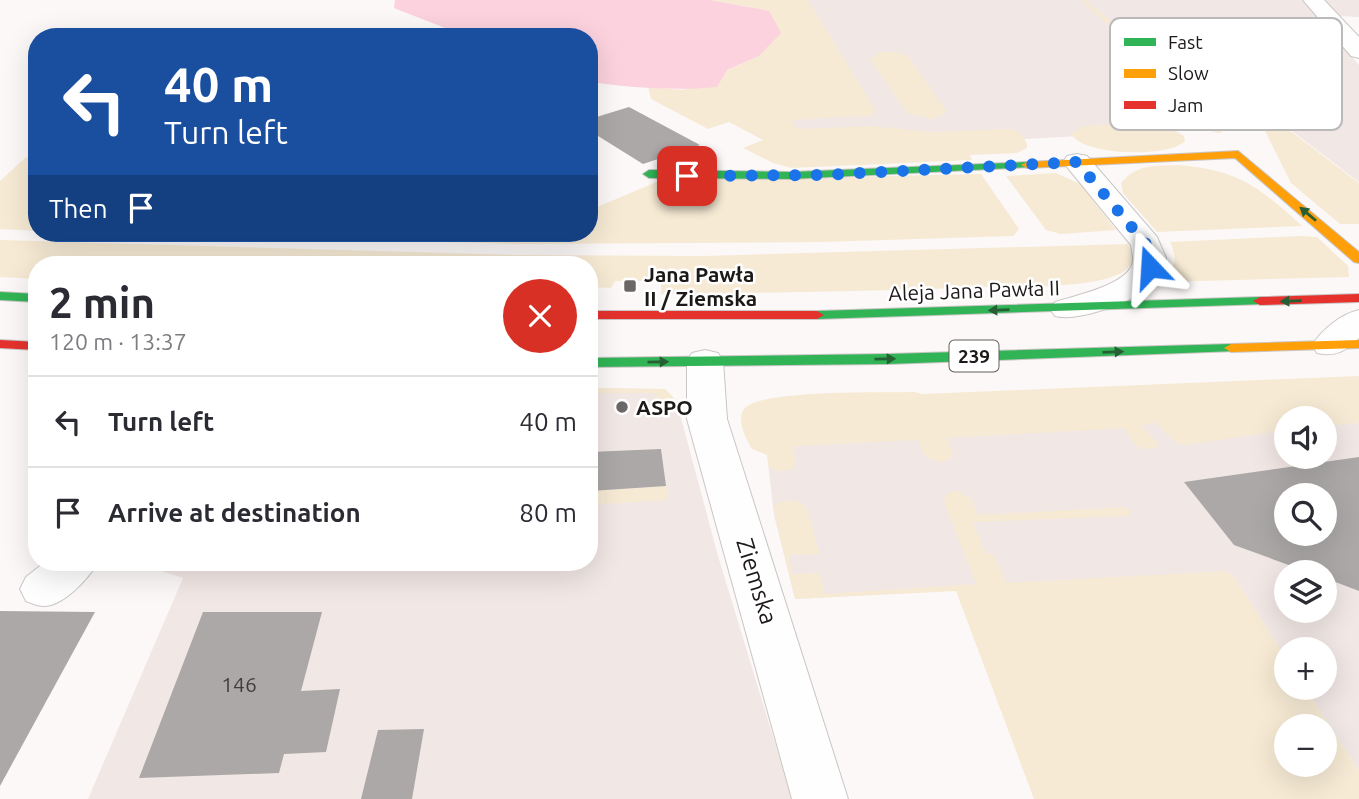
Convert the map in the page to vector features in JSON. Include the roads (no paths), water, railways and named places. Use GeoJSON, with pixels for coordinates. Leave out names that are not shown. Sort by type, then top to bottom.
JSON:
{"type":"FeatureCollection","features":[{"type":"Feature","properties":{"kind":"main road"},"geometry":{"type":"LineString","coordinates":[[649,174],[708,177],[789,176],[1238,154],[1357,254]]}},
{"type":"Feature","properties":{"kind":"main road"},"geometry":{"type":"LineString","coordinates":[[0,296],[28,298]]}},
{"type":"Feature","properties":{"kind":"main road","name":"Aleja Jana Pawła II"},"geometry":{"type":"LineString","coordinates":[[598,316],[819,315],[1359,298]]}},
{"type":"Feature","properties":{"kind":"main road"},"geometry":{"type":"LineString","coordinates":[[0,344],[28,346]]}},
{"type":"Feature","properties":{"kind":"main road","name":"239"},"geometry":{"type":"LineString","coordinates":[[598,363],[902,358],[1344,344]]}},
{"type":"Feature","properties":{"kind":"street"},"geometry":{"type":"LineString","coordinates":[[1313,0],[1329,18]]}},
{"type":"Feature","properties":{"kind":"street"},"geometry":{"type":"LineString","coordinates":[[1342,32],[1359,51]]}},
{"type":"Feature","properties":{"kind":"street"},"geometry":{"type":"LineString","coordinates":[[1067,309],[1123,289],[1142,278],[1150,267],[1152,255],[1146,244],[1077,162]]}},
{"type":"Feature","properties":{"kind":"street"},"geometry":{"type":"LineString","coordinates":[[1344,344],[1359,320]]}},
{"type":"Feature","properties":{"kind":"street","name":"Ziemska"},"geometry":{"type":"LineString","coordinates":[[705,361],[708,419],[820,799]]}},
{"type":"Feature","properties":{"kind":"place","name":"Jana Pawła II / Ziemska"},"geometry":{"type":"Point","coordinates":[630,286]}},
{"type":"Feature","properties":{"kind":"place","name":"ASPO"},"geometry":{"type":"Point","coordinates":[622,407]}}]}
